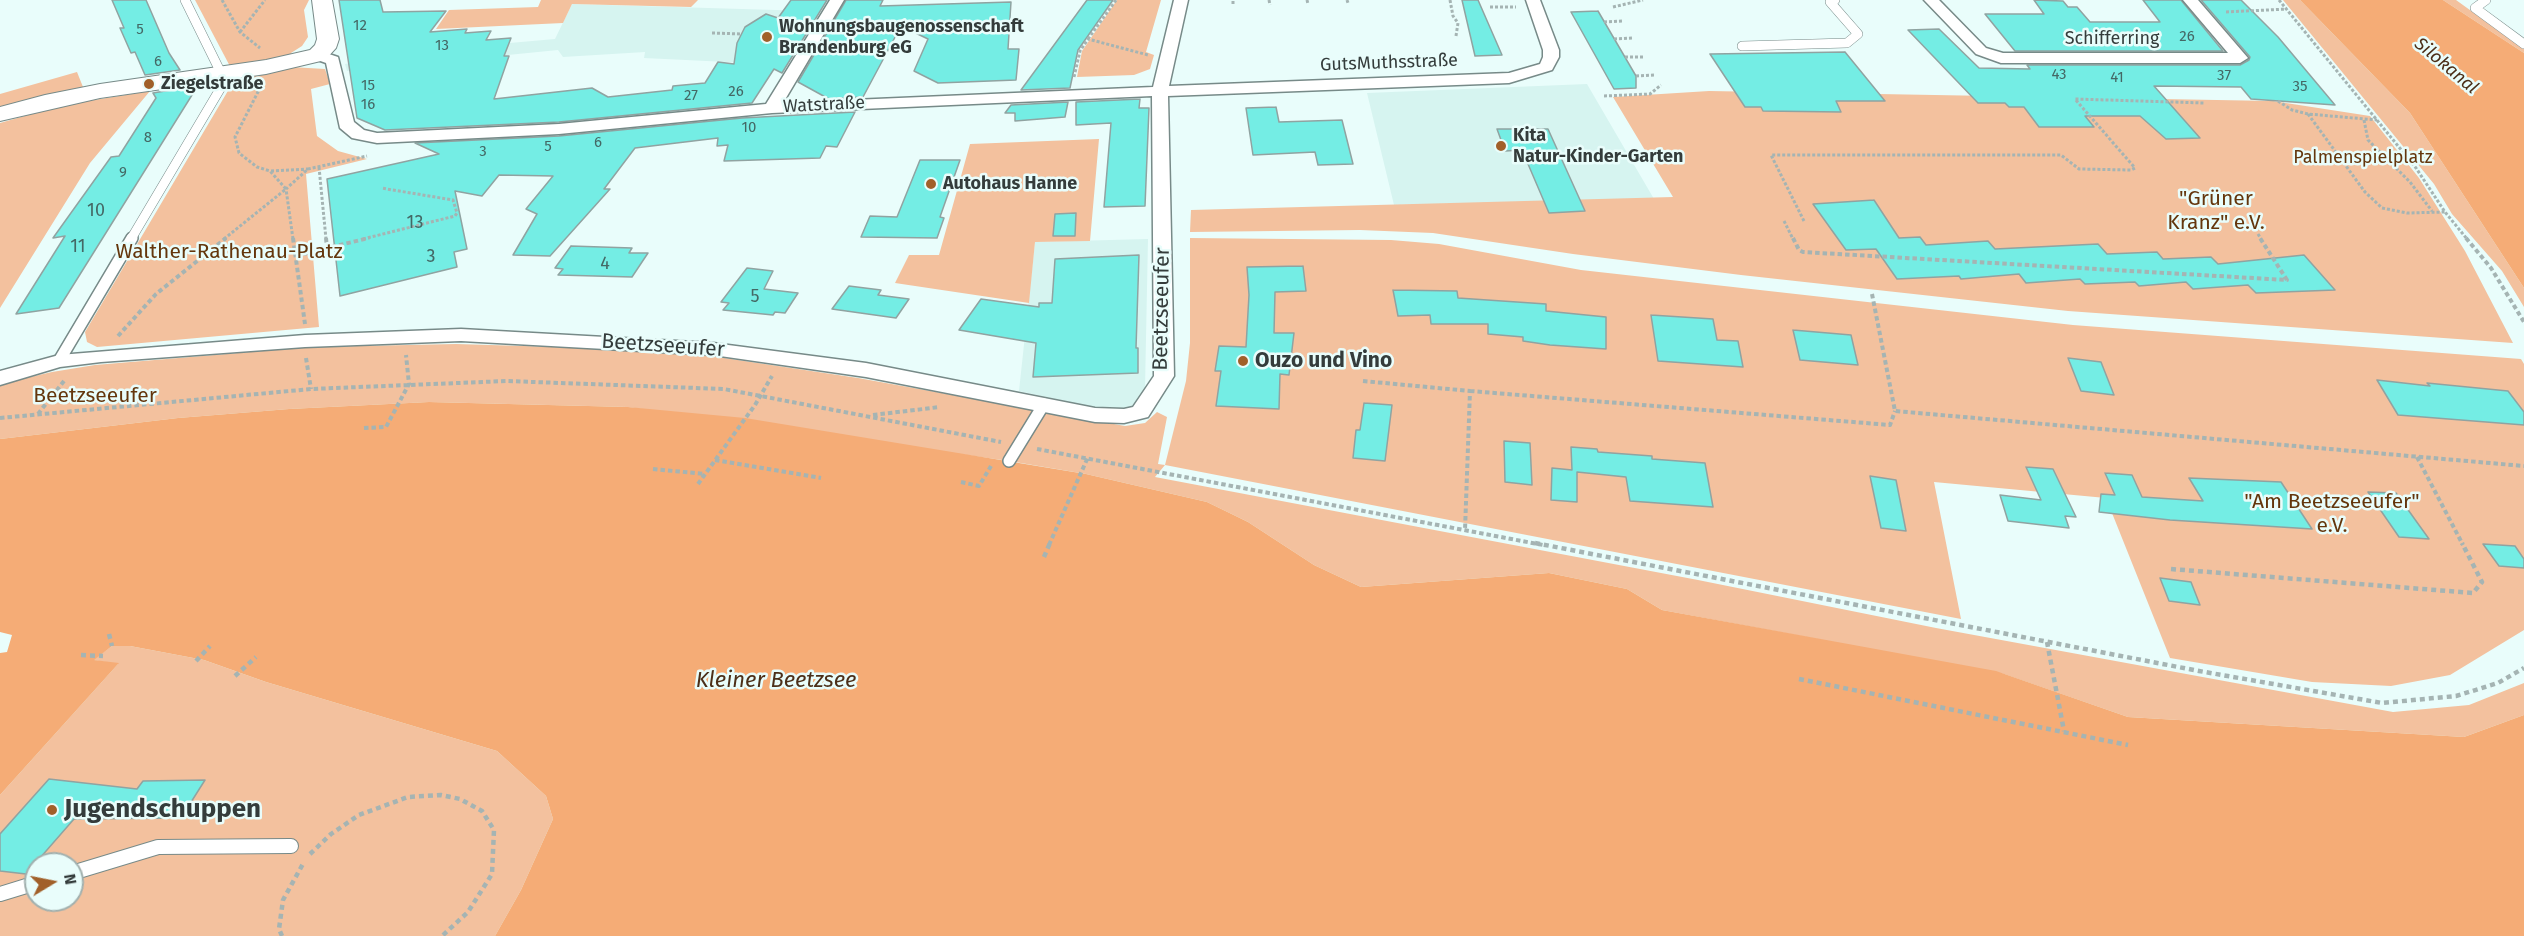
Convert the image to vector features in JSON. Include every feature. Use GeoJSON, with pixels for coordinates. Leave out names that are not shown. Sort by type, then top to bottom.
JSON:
{"type":"FeatureCollection","features":[{"type":"Feature","properties":{"kind":"main road"},"geometry":{"type":"LineString","coordinates":[[0,114],[100,91],[266,67],[317,55],[325,48],[328,39],[321,0]]}},
{"type":"Feature","properties":{"kind":"street"},"geometry":{"type":"LineString","coordinates":[[772,108],[837,0]]}},
{"type":"Feature","properties":{"kind":"street"},"geometry":{"type":"LineString","coordinates":[[1160,90],[1181,0]]}},
{"type":"Feature","properties":{"kind":"street","name":"GutsMuthsstraße"},"geometry":{"type":"LineString","coordinates":[[1160,90],[1489,80],[1525,75],[1546,66],[1551,57],[1551,50],[1533,0]]}},
{"type":"Feature","properties":{"kind":"street","name":"Schifferring"},"geometry":{"type":"LineString","coordinates":[[1931,0],[1982,51],[2001,58],[2240,58],[2190,0]]}},
{"type":"Feature","properties":{"kind":"street","name":"Watstraße"},"geometry":{"type":"LineString","coordinates":[[317,55],[333,60],[346,124],[358,134],[377,138],[559,129],[772,108],[1160,90]]}},
{"type":"Feature","properties":{"kind":"street","name":"Beetzseeufer"},"geometry":{"type":"LineString","coordinates":[[0,378],[58,361],[305,341],[404,336],[484,336],[713,349],[866,370],[1095,415],[1124,416],[1140,412],[1164,376],[1160,90]]}},
{"type":"Feature","properties":{"kind":"lane"},"geometry":{"type":"LineString","coordinates":[[58,361],[223,84],[221,73],[185,0]]}},
{"type":"Feature","properties":{"kind":"lane"},"geometry":{"type":"LineString","coordinates":[[1742,46],[1847,42],[1858,34],[1830,2],[1835,0]]}},
{"type":"Feature","properties":{"kind":"lane"},"geometry":{"type":"LineString","coordinates":[[2486,0],[2475,8],[2524,44]]}},
{"type":"Feature","properties":{"kind":"lane"},"geometry":{"type":"LineString","coordinates":[[1010,461],[1044,404]]}},
{"type":"Feature","properties":{"kind":"lane"},"geometry":{"type":"LineString","coordinates":[[84,869],[158,847],[291,846]]}},
{"type":"Feature","properties":{"kind":"lane"},"geometry":{"type":"LineString","coordinates":[[0,894],[24,887]]}},
{"type":"Feature","properties":{"kind":"path"},"geometry":{"type":"LineString","coordinates":[[222,0],[240,32],[263,51],[266,67],[260,91],[242,119],[235,137],[239,153],[256,167],[270,171],[319,167],[397,148],[400,138]]}},
{"type":"Feature","properties":{"kind":"path"},"geometry":{"type":"LineString","coordinates":[[240,32],[266,0]]}},
{"type":"Feature","properties":{"kind":"path"},"geometry":{"type":"LineString","coordinates":[[1074,78],[1080,51],[1116,0]]}},
{"type":"Feature","properties":{"kind":"path"},"geometry":{"type":"LineString","coordinates":[[1269,0],[1270,5]]}},
{"type":"Feature","properties":{"kind":"path"},"geometry":{"type":"LineString","coordinates":[[1450,0],[1453,16],[1458,23],[1456,36]]}},
{"type":"Feature","properties":{"kind":"path"},"geometry":{"type":"LineString","coordinates":[[1613,7],[1643,0]]}},
{"type":"Feature","properties":{"kind":"path"},"geometry":{"type":"LineString","coordinates":[[2279,0],[2416,168],[2445,212],[2491,268],[2524,322]]}},
{"type":"Feature","properties":{"kind":"path"},"geometry":{"type":"LineString","coordinates":[[2201,13],[2288,9]]}},
{"type":"Feature","properties":{"kind":"path"},"geometry":{"type":"LineString","coordinates":[[1604,22],[1622,21]]}},
{"type":"Feature","properties":{"kind":"path"},"geometry":{"type":"LineString","coordinates":[[712,33],[741,34]]}},
{"type":"Feature","properties":{"kind":"path"},"geometry":{"type":"LineString","coordinates":[[1614,39],[1632,38]]}},
{"type":"Feature","properties":{"kind":"path"},"geometry":{"type":"LineString","coordinates":[[1088,39],[1156,57],[1153,69],[1165,71]]}},
{"type":"Feature","properties":{"kind":"path"},"geometry":{"type":"LineString","coordinates":[[1625,57],[1644,57]]}},
{"type":"Feature","properties":{"kind":"path"},"geometry":{"type":"LineString","coordinates":[[1636,76],[1655,75]]}},
{"type":"Feature","properties":{"kind":"path"},"geometry":{"type":"LineString","coordinates":[[1604,96],[1650,94],[1661,85]]}},
{"type":"Feature","properties":{"kind":"path"},"geometry":{"type":"LineString","coordinates":[[1804,221],[1771,155],[2061,155],[2079,169],[2131,170],[2135,168],[2075,99],[2204,103]]}},
{"type":"Feature","properties":{"kind":"path"},"geometry":{"type":"LineString","coordinates":[[2278,101],[2292,110],[2308,114],[2378,120]]}},
{"type":"Feature","properties":{"kind":"path"},"geometry":{"type":"LineString","coordinates":[[2308,114],[2364,192],[2382,208],[2407,213],[2445,212]]}},
{"type":"Feature","properties":{"kind":"path"},"geometry":{"type":"LineString","coordinates":[[2364,120],[2368,140],[2410,182],[2433,212]]}},
{"type":"Feature","properties":{"kind":"path"},"geometry":{"type":"LineString","coordinates":[[319,167],[327,248]]}},
{"type":"Feature","properties":{"kind":"path"},"geometry":{"type":"LineString","coordinates":[[117,338],[156,294],[308,169]]}},
{"type":"Feature","properties":{"kind":"path"},"geometry":{"type":"LineString","coordinates":[[270,171],[286,189],[311,389]]}},
{"type":"Feature","properties":{"kind":"path"},"geometry":{"type":"LineString","coordinates":[[296,256],[454,216],[457,213],[453,200],[381,188]]}},
{"type":"Feature","properties":{"kind":"path"},"geometry":{"type":"LineString","coordinates":[[1784,221],[1799,250],[1803,252],[2007,262],[2284,281],[2287,279],[2258,234]]}},
{"type":"Feature","properties":{"kind":"path"},"geometry":{"type":"LineString","coordinates":[[1363,381],[1890,425],[1895,411],[1872,294]]}},
{"type":"Feature","properties":{"kind":"path"},"geometry":{"type":"LineString","coordinates":[[364,428],[386,427],[409,384],[404,336]]}},
{"type":"Feature","properties":{"kind":"path"},"geometry":{"type":"LineString","coordinates":[[0,418],[311,389],[507,381],[724,389],[1006,443],[1001,452]]}},
{"type":"Feature","properties":{"kind":"path"},"geometry":{"type":"LineString","coordinates":[[1465,530],[1470,391]]}},
{"type":"Feature","properties":{"kind":"path"},"geometry":{"type":"LineString","coordinates":[[698,484],[760,396]]}},
{"type":"Feature","properties":{"kind":"path"},"geometry":{"type":"LineString","coordinates":[[1895,411],[2524,466]]}},
{"type":"Feature","properties":{"kind":"path"},"geometry":{"type":"LineString","coordinates":[[1017,446],[1088,457],[2047,642],[2382,703],[2456,696],[2498,682],[2524,668]]}},
{"type":"Feature","properties":{"kind":"path"},"geometry":{"type":"LineString","coordinates":[[1044,557],[1088,457]]}},
{"type":"Feature","properties":{"kind":"path"},"geometry":{"type":"LineString","coordinates":[[2171,569],[2473,593],[2482,582],[2417,457]]}},
{"type":"Feature","properties":{"kind":"path"},"geometry":{"type":"LineString","coordinates":[[715,460],[821,478]]}},
{"type":"Feature","properties":{"kind":"path"},"geometry":{"type":"LineString","coordinates":[[961,482],[979,486],[995,460]]}},
{"type":"Feature","properties":{"kind":"path"},"geometry":{"type":"LineString","coordinates":[[653,469],[706,474]]}},
{"type":"Feature","properties":{"kind":"path"},"geometry":{"type":"LineString","coordinates":[[109,634],[112,646]]}},
{"type":"Feature","properties":{"kind":"path"},"geometry":{"type":"LineString","coordinates":[[2047,642],[2064,731]]}},
{"type":"Feature","properties":{"kind":"path"},"geometry":{"type":"LineString","coordinates":[[196,661],[210,646]]}},
{"type":"Feature","properties":{"kind":"path"},"geometry":{"type":"LineString","coordinates":[[81,655],[103,656]]}},
{"type":"Feature","properties":{"kind":"path"},"geometry":{"type":"LineString","coordinates":[[235,676],[256,657]]}},
{"type":"Feature","properties":{"kind":"path"},"geometry":{"type":"LineString","coordinates":[[1799,679],[2064,731],[2128,746]]}},
{"type":"Feature","properties":{"kind":"path"},"geometry":{"type":"LineString","coordinates":[[282,936],[279,929],[283,900],[307,857],[331,834],[359,815],[387,803],[408,797],[441,795],[460,799],[482,811],[494,830],[492,874],[468,912],[442,936]]}},
{"type":"Feature","properties":{"kind":"shaded area"},"geometry":{"type":"Polygon","coordinates":[[[572,4],[810,11],[748,63],[644,58],[645,52],[563,57],[558,50],[347,71],[345,64],[371,59],[373,55],[555,39],[572,4]]]}},
{"type":"Feature","properties":{"kind":"shaded area","name":"Kita Natur-Kinder-Garten"},"geometry":{"type":"Polygon","coordinates":[[[1587,84],[1654,199],[1394,205],[1367,93],[1587,84]]]}},
{"type":"Feature","properties":{"kind":"shaded area"},"geometry":{"type":"Polygon","coordinates":[[[1148,239],[1145,388],[1137,403],[1128,409],[1110,411],[1019,391],[1035,242],[1148,239]]]}},
{"type":"Feature","properties":{"kind":"green space","name":"Walther-Rathenau-Platz"},"geometry":{"type":"Polygon","coordinates":[[[195,0],[309,0],[304,10],[308,37],[302,46],[291,53],[291,67],[325,69],[330,84],[311,89],[317,136],[338,151],[367,159],[306,174],[319,327],[97,347],[87,342],[85,332],[232,84],[233,72],[195,0]]]}},
{"type":"Feature","properties":{"kind":"green space"},"geometry":{"type":"Polygon","coordinates":[[[541,0],[698,0],[691,7],[572,4],[563,23],[436,29],[449,10],[538,7],[541,0]]]}},
{"type":"Feature","properties":{"kind":"green space"},"geometry":{"type":"Polygon","coordinates":[[[1117,0],[1161,0],[1146,52],[1154,55],[1150,69],[1134,75],[1077,77],[1082,51],[1117,0]]]}},
{"type":"Feature","properties":{"kind":"green space"},"geometry":{"type":"Polygon","coordinates":[[[2283,0],[2300,0],[2410,113],[2524,288],[2524,307],[2502,271],[2452,214],[2434,184],[2283,0]]]}},
{"type":"Feature","properties":{"kind":"green space"},"geometry":{"type":"Polygon","coordinates":[[[2443,0],[2456,0],[2524,49],[2524,53],[2443,0]]]}},
{"type":"Feature","properties":{"kind":"green space"},"geometry":{"type":"Polygon","coordinates":[[[77,72],[83,87],[0,107],[0,94],[77,72]]]}},
{"type":"Feature","properties":{"kind":"green space"},"geometry":{"type":"Polygon","coordinates":[[[150,91],[90,163],[0,308],[0,123],[63,105],[150,91]]]}},
{"type":"Feature","properties":{"kind":"green space","name":"\"Grüner Kranz\" e.V."},"geometry":{"type":"Polygon","coordinates":[[[1709,91],[2273,101],[2370,116],[2419,178],[2465,251],[2513,343],[2068,311],[1741,275],[1573,254],[1433,233],[1360,230],[1190,232],[1191,210],[1673,197],[1613,97],[1709,91]]]}},
{"type":"Feature","properties":{"kind":"green space"},"geometry":{"type":"Polygon","coordinates":[[[1099,139],[1090,241],[1035,242],[1029,303],[895,283],[909,255],[939,255],[970,144],[1099,139]]]}},
{"type":"Feature","properties":{"kind":"green space","name":"\"Am Beetzseeufer\" e.V."},"geometry":{"type":"Polygon","coordinates":[[[1190,238],[1391,240],[1439,244],[1581,270],[2073,325],[2521,359],[2524,364],[2524,630],[2450,675],[2391,686],[2312,682],[2170,658],[2106,498],[1934,482],[1961,619],[1165,465],[1186,381],[1190,343],[1190,238]]]}},
{"type":"Feature","properties":{"kind":"green space"},"geometry":{"type":"Polygon","coordinates":[[[456,344],[711,356],[858,378],[1125,426],[1145,423],[1157,412],[1167,417],[1158,464],[1165,465],[1155,477],[1698,580],[1936,628],[2393,712],[2469,705],[2524,683],[2524,715],[2464,737],[2128,717],[2004,674],[1662,610],[1627,589],[1549,573],[1361,587],[1314,565],[1248,522],[1207,502],[1086,474],[1009,461],[628,407],[429,402],[289,409],[178,418],[0,439],[0,384],[95,365],[310,347],[456,344]]]}},
{"type":"Feature","properties":{"kind":"green space"},"geometry":{"type":"Polygon","coordinates":[[[112,646],[130,646],[204,660],[266,682],[497,751],[546,796],[553,819],[521,890],[495,936],[0,936],[0,795],[118,664],[93,660],[112,646]]]}},
{"type":"Feature","properties":{"kind":"water","name":"Silokanal"},"geometry":{"type":"Polygon","coordinates":[[[2300,0],[2443,0],[2524,53],[2524,288],[2410,113],[2300,0]]]}},
{"type":"Feature","properties":{"kind":"water","name":"Kleiner Beetzsee"},"geometry":{"type":"Polygon","coordinates":[[[429,402],[628,407],[745,418],[1086,474],[1207,502],[1248,522],[1314,565],[1361,587],[1549,573],[1627,589],[1662,610],[1996,671],[2128,717],[2464,737],[2524,715],[2524,936],[495,936],[521,890],[553,819],[546,796],[497,751],[266,682],[204,660],[130,646],[112,646],[94,660],[119,663],[0,795],[0,653],[7,652],[12,635],[0,632],[0,439],[178,418],[289,409],[429,402]]]}},
{"type":"Feature","properties":{"kind":"building"},"geometry":{"type":"Polygon","coordinates":[[[112,0],[146,0],[169,53],[180,70],[145,75],[135,52],[131,53],[120,28],[124,28],[112,0]]]}},
{"type":"Feature","properties":{"kind":"building"},"geometry":{"type":"Polygon","coordinates":[[[339,0],[380,0],[383,12],[446,11],[430,32],[467,29],[465,33],[491,31],[486,40],[511,38],[504,56],[509,56],[494,99],[592,88],[608,97],[672,90],[673,86],[705,83],[718,62],[734,64],[737,43],[745,27],[766,14],[778,18],[791,0],[827,0],[782,73],[774,69],[752,103],[559,122],[385,130],[357,118],[339,0]]]}},
{"type":"Feature","properties":{"kind":"building"},"geometry":{"type":"Polygon","coordinates":[[[846,0],[883,0],[880,6],[1011,2],[1008,49],[1019,49],[1016,80],[938,83],[914,71],[928,39],[901,26],[863,97],[829,99],[798,82],[846,0]]]}},
{"type":"Feature","properties":{"kind":"building"},"geometry":{"type":"Polygon","coordinates":[[[1087,0],[1113,0],[1078,50],[1070,88],[1021,90],[1087,0]]]}},
{"type":"Feature","properties":{"kind":"building"},"geometry":{"type":"Polygon","coordinates":[[[1462,0],[1478,0],[1502,55],[1475,56],[1462,0]]]}},
{"type":"Feature","properties":{"kind":"building"},"geometry":{"type":"Polygon","coordinates":[[[2034,0],[2063,1],[2068,7],[2077,7],[2090,22],[2160,22],[2143,0],[2181,0],[2223,51],[2015,51],[1985,14],[2044,14],[2034,0]]]}},
{"type":"Feature","properties":{"kind":"building"},"geometry":{"type":"Polygon","coordinates":[[[2201,0],[2241,0],[2278,37],[2335,105],[2251,99],[2241,87],[2154,86],[2200,138],[2166,139],[2140,116],[2085,116],[2094,127],[2039,127],[2024,107],[2009,107],[2005,103],[1978,103],[1908,30],[1939,29],[1979,68],[2030,69],[2027,65],[2240,65],[2249,60],[2250,57],[2201,0]]]}},
{"type":"Feature","properties":{"kind":"building"},"geometry":{"type":"Polygon","coordinates":[[[1598,11],[1636,76],[1636,88],[1614,89],[1571,12],[1598,11]]]}},
{"type":"Feature","properties":{"kind":"building"},"geometry":{"type":"Polygon","coordinates":[[[1845,52],[1885,101],[1836,101],[1841,112],[1763,111],[1761,107],[1745,107],[1710,54],[1845,52]]]}},
{"type":"Feature","properties":{"kind":"building"},"geometry":{"type":"Polygon","coordinates":[[[189,87],[192,95],[59,308],[16,314],[65,236],[53,238],[111,157],[119,156],[156,98],[153,93],[189,87]]]}},
{"type":"Feature","properties":{"kind":"building"},"geometry":{"type":"Polygon","coordinates":[[[1140,99],[1139,108],[1149,108],[1145,206],[1104,207],[1111,123],[1076,125],[1076,102],[1140,99]]]}},
{"type":"Feature","properties":{"kind":"building"},"geometry":{"type":"Polygon","coordinates":[[[1068,102],[1065,117],[1015,121],[1015,113],[1005,113],[1011,105],[1068,102]]]}},
{"type":"Feature","properties":{"kind":"building"},"geometry":{"type":"Polygon","coordinates":[[[1276,107],[1279,122],[1342,120],[1353,164],[1318,165],[1315,152],[1253,155],[1246,108],[1276,107]]]}},
{"type":"Feature","properties":{"kind":"building"},"geometry":{"type":"Polygon","coordinates":[[[855,112],[837,147],[826,146],[820,158],[724,161],[728,145],[717,146],[718,138],[635,148],[604,189],[610,189],[550,256],[513,255],[537,214],[526,209],[553,176],[499,175],[482,196],[455,191],[467,249],[454,252],[457,267],[340,296],[327,179],[439,154],[415,143],[559,136],[742,118],[855,112]]]}},
{"type":"Feature","properties":{"kind":"building"},"geometry":{"type":"Polygon","coordinates":[[[1497,129],[1548,129],[1585,211],[1549,213],[1522,150],[1505,151],[1497,129]]]}},
{"type":"Feature","properties":{"kind":"building"},"geometry":{"type":"Polygon","coordinates":[[[920,160],[960,160],[940,217],[944,218],[937,238],[861,237],[870,216],[897,217],[920,160]]]}},
{"type":"Feature","properties":{"kind":"building"},"geometry":{"type":"Polygon","coordinates":[[[1874,200],[1899,238],[1920,237],[1926,245],[1988,241],[1995,249],[2098,244],[2107,254],[2157,252],[2163,259],[2211,257],[2218,264],[2304,255],[2335,290],[2256,293],[2248,285],[2193,289],[2186,282],[2139,286],[2135,282],[2085,284],[2080,279],[2026,283],[2019,274],[1961,279],[1959,276],[1897,279],[1876,249],[1846,250],[1813,204],[1874,200]]]}},
{"type":"Feature","properties":{"kind":"building"},"geometry":{"type":"Polygon","coordinates":[[[1076,213],[1075,236],[1053,236],[1055,214],[1076,213]]]}},
{"type":"Feature","properties":{"kind":"building"},"geometry":{"type":"Polygon","coordinates":[[[571,246],[632,248],[629,253],[648,253],[632,277],[558,275],[563,269],[555,268],[571,246]]]}},
{"type":"Feature","properties":{"kind":"building"},"geometry":{"type":"Polygon","coordinates":[[[1139,255],[1136,348],[1138,348],[1138,373],[1033,377],[1036,343],[959,330],[981,299],[1039,307],[1039,303],[1052,303],[1055,259],[1139,255]]]}},
{"type":"Feature","properties":{"kind":"building"},"geometry":{"type":"Polygon","coordinates":[[[1303,266],[1306,291],[1275,292],[1274,333],[1294,333],[1289,375],[1280,374],[1279,409],[1216,406],[1221,371],[1215,371],[1219,346],[1246,347],[1249,295],[1247,267],[1303,266]]]}},
{"type":"Feature","properties":{"kind":"building"},"geometry":{"type":"Polygon","coordinates":[[[747,268],[773,271],[764,289],[798,293],[785,313],[775,312],[773,315],[723,310],[729,303],[721,302],[747,268]]]}},
{"type":"Feature","properties":{"kind":"building"},"geometry":{"type":"Polygon","coordinates":[[[849,286],[881,290],[878,295],[909,299],[896,318],[832,309],[849,286]]]}},
{"type":"Feature","properties":{"kind":"building"},"geometry":{"type":"Polygon","coordinates":[[[1393,290],[1457,291],[1458,298],[1546,304],[1546,311],[1606,317],[1606,349],[1550,345],[1523,341],[1523,337],[1488,334],[1488,324],[1431,324],[1430,315],[1398,316],[1393,290]]]}},
{"type":"Feature","properties":{"kind":"building"},"geometry":{"type":"Polygon","coordinates":[[[1651,315],[1713,319],[1717,340],[1738,341],[1743,367],[1658,361],[1651,315]]]}},
{"type":"Feature","properties":{"kind":"building"},"geometry":{"type":"Polygon","coordinates":[[[1793,330],[1851,335],[1858,365],[1800,360],[1793,330]]]}},
{"type":"Feature","properties":{"kind":"building"},"geometry":{"type":"Polygon","coordinates":[[[2068,358],[2101,362],[2114,395],[2081,391],[2068,358]]]}},
{"type":"Feature","properties":{"kind":"building"},"geometry":{"type":"Polygon","coordinates":[[[2377,380],[2508,391],[2524,412],[2524,425],[2398,415],[2377,380]]]}},
{"type":"Feature","properties":{"kind":"building"},"geometry":{"type":"Polygon","coordinates":[[[1364,403],[1392,405],[1385,461],[1353,458],[1356,430],[1360,430],[1364,403]]]}},
{"type":"Feature","properties":{"kind":"building"},"geometry":{"type":"Polygon","coordinates":[[[1504,441],[1530,443],[1532,485],[1505,482],[1504,441]]]}},
{"type":"Feature","properties":{"kind":"building"},"geometry":{"type":"Polygon","coordinates":[[[1571,447],[1597,449],[1598,452],[1652,456],[1652,459],[1705,463],[1713,507],[1630,501],[1626,477],[1577,472],[1577,502],[1551,500],[1552,468],[1572,470],[1571,447]]]}},
{"type":"Feature","properties":{"kind":"building"},"geometry":{"type":"Polygon","coordinates":[[[2026,467],[2053,469],[2076,517],[2065,516],[2069,528],[2008,521],[2000,495],[2041,500],[2026,467]]]}},
{"type":"Feature","properties":{"kind":"building"},"geometry":{"type":"Polygon","coordinates":[[[2105,473],[2132,475],[2142,497],[2203,501],[2189,478],[2281,482],[2312,529],[2170,520],[2099,512],[2101,494],[2115,495],[2105,473]]]}},
{"type":"Feature","properties":{"kind":"building"},"geometry":{"type":"Polygon","coordinates":[[[1870,476],[1896,480],[1906,531],[1881,528],[1870,476]]]}},
{"type":"Feature","properties":{"kind":"building"},"geometry":{"type":"Polygon","coordinates":[[[2368,492],[2396,493],[2429,539],[2399,537],[2368,492]]]}},
{"type":"Feature","properties":{"kind":"building"},"geometry":{"type":"Polygon","coordinates":[[[2483,544],[2515,546],[2524,559],[2524,568],[2499,566],[2483,544]]]}},
{"type":"Feature","properties":{"kind":"building"},"geometry":{"type":"Polygon","coordinates":[[[2160,578],[2191,582],[2200,605],[2169,601],[2160,578]]]}},
{"type":"Feature","properties":{"kind":"building"},"geometry":{"type":"Polygon","coordinates":[[[49,779],[137,789],[143,781],[205,780],[181,818],[74,819],[45,852],[24,852],[24,874],[0,871],[0,834],[49,779]]]}},
{"type":"Feature","properties":{"kind":"place","name":"Wohnungsbaugenossenschaft Brandenburg eG"},"geometry":{"type":"Point","coordinates":[767,37]}},
{"type":"Feature","properties":{"kind":"place","name":"Ziegelstraße"},"geometry":{"type":"Point","coordinates":[149,84]}},
{"type":"Feature","properties":{"kind":"place","name":"Kita Natur-Kinder-Garten"},"geometry":{"type":"Point","coordinates":[1501,146]}},
{"type":"Feature","properties":{"kind":"place","name":"Autohaus Hanne"},"geometry":{"type":"Point","coordinates":[931,184]}},
{"type":"Feature","properties":{"kind":"place","name":"Ouzo und Vino"},"geometry":{"type":"Point","coordinates":[1243,361]}},
{"type":"Feature","properties":{"kind":"place","name":"Jugendschuppen"},"geometry":{"type":"Point","coordinates":[52,810]}},
{"type":"Feature","properties":{"kind":"park label","name":"Palmenspielplatz"},"geometry":{"type":"Point","coordinates":[2363,158]}}]}
